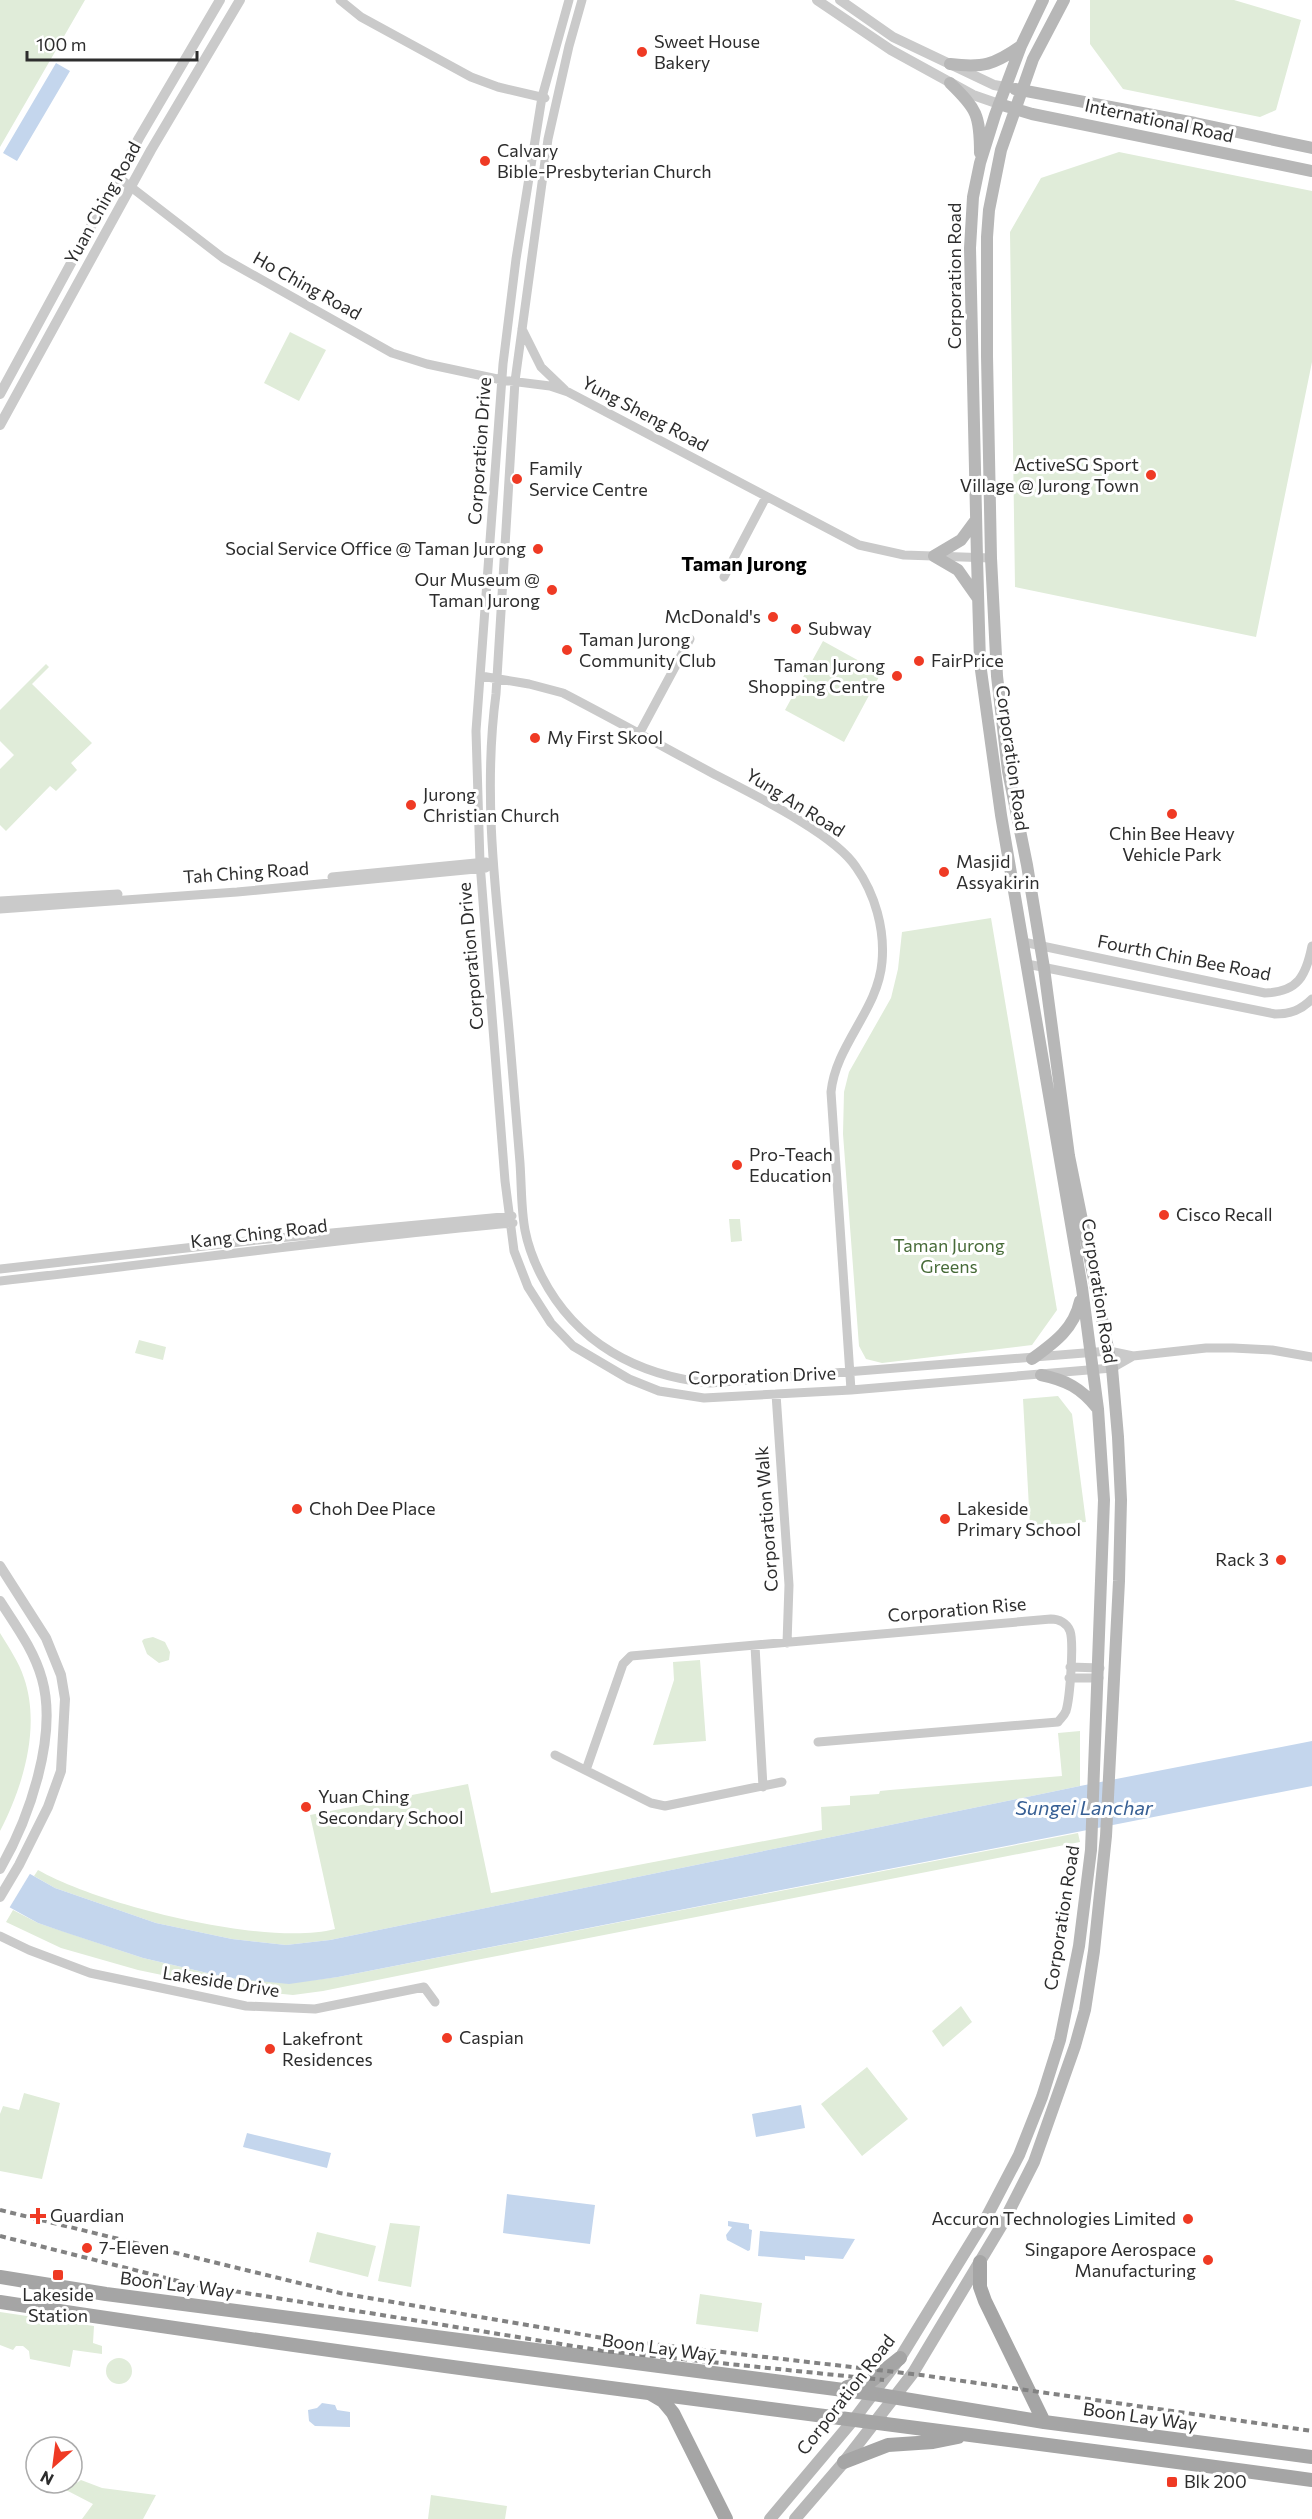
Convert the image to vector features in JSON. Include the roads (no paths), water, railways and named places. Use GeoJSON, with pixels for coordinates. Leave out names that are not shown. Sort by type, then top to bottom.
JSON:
{"type":"FeatureCollection","features":[{"type":"Feature","properties":{"kind":"main road","name":"Corporation Road"},"geometry":{"type":"LineString","coordinates":[[770,2519],[855,2418],[900,2358],[986,2218],[1020,2155],[1060,2040],[1075,1965],[1092,1837],[1104,1500],[1098,1409],[1082,1288],[1001,815],[982,675],[976,558],[970,248],[973,197],[980,164],[1005,87],[1043,0]]}},
{"type":"Feature","properties":{"kind":"main road","name":"Corporation Road"},"geometry":{"type":"LineString","coordinates":[[795,2519],[895,2398],[938,2334],[1003,2223],[1034,2162],[1075,2046],[1085,2010],[1094,1951],[1106,1836],[1119,1581],[1121,1500],[1112,1368],[1069,1156],[1044,968],[1008,771],[997,676],[991,558],[987,237],[989,210],[1001,150],[1033,59],[1064,0]]}},
{"type":"Feature","properties":{"kind":"main road"},"geometry":{"type":"LineString","coordinates":[[950,64],[976,67],[987,65],[1004,58],[1021,46]]}},
{"type":"Feature","properties":{"kind":"main road"},"geometry":{"type":"LineString","coordinates":[[950,83],[968,100],[977,115],[980,129],[980,164]]}},
{"type":"Feature","properties":{"kind":"main road","name":"International Road"},"geometry":{"type":"LineString","coordinates":[[1005,87],[1312,147]]}},
{"type":"Feature","properties":{"kind":"main road","name":"International Road"},"geometry":{"type":"LineString","coordinates":[[999,104],[1016,110],[1312,171]]}},
{"type":"Feature","properties":{"kind":"main road"},"geometry":{"type":"LineString","coordinates":[[976,520],[961,540],[934,556],[958,570],[978,598]]}},
{"type":"Feature","properties":{"kind":"main road"},"geometry":{"type":"LineString","coordinates":[[1032,1359],[1068,1330],[1077,1314],[1082,1288]]}},
{"type":"Feature","properties":{"kind":"main road"},"geometry":{"type":"LineString","coordinates":[[1041,1375],[1070,1383],[1098,1409]]}},
{"type":"Feature","properties":{"kind":"main road"},"geometry":{"type":"LineString","coordinates":[[1102,1580],[1119,1581]]}},
{"type":"Feature","properties":{"kind":"main road"},"geometry":{"type":"LineString","coordinates":[[980,2262],[980,2287],[985,2301],[1044,2422]]}},
{"type":"Feature","properties":{"kind":"main road","name":"Boon Lay Way"},"geometry":{"type":"LineString","coordinates":[[0,2277],[105,2294],[874,2394],[1044,2422],[1312,2457]]}},
{"type":"Feature","properties":{"kind":"main road"},"geometry":{"type":"LineString","coordinates":[[0,2302],[650,2393],[855,2418],[1312,2480]]}},
{"type":"Feature","properties":{"kind":"main road"},"geometry":{"type":"LineString","coordinates":[[833,2389],[857,2386],[871,2381],[900,2358]]}},
{"type":"Feature","properties":{"kind":"main road"},"geometry":{"type":"LineString","coordinates":[[650,2393],[663,2401],[674,2413],[726,2519]]}},
{"type":"Feature","properties":{"kind":"main road"},"geometry":{"type":"LineString","coordinates":[[844,2462],[888,2445],[933,2442],[969,2435]]}},
{"type":"Feature","properties":{"kind":"street","name":"Yuan Ching Road"},"geometry":{"type":"LineString","coordinates":[[0,393],[118,177],[220,0]]}},
{"type":"Feature","properties":{"kind":"street","name":"Yuan Ching Road"},"geometry":{"type":"LineString","coordinates":[[0,425],[131,187],[240,0]]}},
{"type":"Feature","properties":{"kind":"street"},"geometry":{"type":"LineString","coordinates":[[340,0],[361,17],[471,77],[498,87],[556,101]]}},
{"type":"Feature","properties":{"kind":"street","name":"Corporation Drive"},"geometry":{"type":"LineString","coordinates":[[570,0],[542,97],[516,258],[502,380],[476,731],[480,866],[509,1220],[514,1251],[533,1296],[551,1323],[568,1341],[598,1363],[659,1391],[704,1398],[851,1390],[1112,1368]]}},
{"type":"Feature","properties":{"kind":"street","name":"Corporation Drive"},"geometry":{"type":"LineString","coordinates":[[582,0],[548,139],[515,381],[497,679],[489,771],[494,865],[520,1165],[521,1218],[528,1247],[542,1278],[564,1310],[604,1349],[634,1365],[687,1380],[710,1383],[1090,1353],[1109,1352],[1133,1356]]}},
{"type":"Feature","properties":{"kind":"street"},"geometry":{"type":"LineString","coordinates":[[817,0],[891,50],[950,83],[999,104]]}},
{"type":"Feature","properties":{"kind":"street"},"geometry":{"type":"LineString","coordinates":[[840,0],[893,37],[994,85],[1005,87]]}},
{"type":"Feature","properties":{"kind":"street","name":"Ho Ching Road"},"geometry":{"type":"LineString","coordinates":[[118,177],[223,258],[392,353],[427,364],[502,380]]}},
{"type":"Feature","properties":{"kind":"street"},"geometry":{"type":"LineString","coordinates":[[35,328],[49,336]]}},
{"type":"Feature","properties":{"kind":"street"},"geometry":{"type":"LineString","coordinates":[[522,330],[541,367],[568,392]]}},
{"type":"Feature","properties":{"kind":"street","name":"Yung Sheng Road"},"geometry":{"type":"LineString","coordinates":[[502,380],[550,386],[568,392],[859,545],[904,555],[991,558]]}},
{"type":"Feature","properties":{"kind":"street"},"geometry":{"type":"LineString","coordinates":[[724,577],[766,497]]}},
{"type":"Feature","properties":{"kind":"street"},"geometry":{"type":"LineString","coordinates":[[639,734],[690,639]]}},
{"type":"Feature","properties":{"kind":"street","name":"Yung An Road"},"geometry":{"type":"LineString","coordinates":[[481,676],[563,693],[773,806],[829,840],[856,866],[879,916],[883,943],[877,992],[836,1068],[831,1092],[851,1390]]}},
{"type":"Feature","properties":{"kind":"street","name":"Tah Ching Road"},"geometry":{"type":"LineString","coordinates":[[0,901],[236,886],[494,865]]}},
{"type":"Feature","properties":{"kind":"street","name":"Tah Ching Road"},"geometry":{"type":"LineString","coordinates":[[0,909],[237,892],[480,866]]}},
{"type":"Feature","properties":{"kind":"street","name":"Fourth Chin Bee Road"},"geometry":{"type":"LineString","coordinates":[[1023,942],[1265,993],[1276,993],[1300,980],[1308,967],[1312,946]]}},
{"type":"Feature","properties":{"kind":"street","name":"Fourth Chin Bee Road"},"geometry":{"type":"LineString","coordinates":[[1027,964],[1275,1014],[1289,1014],[1301,1009],[1312,999]]}},
{"type":"Feature","properties":{"kind":"street","name":"Kang Ching Road"},"geometry":{"type":"LineString","coordinates":[[0,1269],[521,1218]]}},
{"type":"Feature","properties":{"kind":"street","name":"Kang Ching Road"},"geometry":{"type":"LineString","coordinates":[[0,1281],[292,1242]]}},
{"type":"Feature","properties":{"kind":"street"},"geometry":{"type":"LineString","coordinates":[[1112,1368],[1133,1356],[1206,1348],[1272,1350],[1312,1357]]}},
{"type":"Feature","properties":{"kind":"street","name":"Corporation Walk"},"geometry":{"type":"LineString","coordinates":[[776,1394],[789,1585],[787,1643]]}},
{"type":"Feature","properties":{"kind":"street"},"geometry":{"type":"LineString","coordinates":[[0,1566],[46,1638],[62,1675],[65,1699],[61,1771],[48,1807],[0,1897]]}},
{"type":"Feature","properties":{"kind":"street"},"geometry":{"type":"LineString","coordinates":[[0,1601],[23,1636],[33,1657],[42,1680],[45,1700],[45,1731],[40,1764],[30,1802],[7,1858],[0,1869]]}},
{"type":"Feature","properties":{"kind":"street","name":"Corporation Rise"},"geometry":{"type":"LineString","coordinates":[[787,1643],[1058,1619],[1071,1634],[1067,1709],[1058,1722],[818,1742]]}},
{"type":"Feature","properties":{"kind":"street"},"geometry":{"type":"LineString","coordinates":[[586,1770],[626,1659],[631,1656],[787,1643]]}},
{"type":"Feature","properties":{"kind":"street"},"geometry":{"type":"LineString","coordinates":[[755,1646],[763,1787]]}},
{"type":"Feature","properties":{"kind":"street"},"geometry":{"type":"LineString","coordinates":[[1070,1667],[1099,1673]]}},
{"type":"Feature","properties":{"kind":"street"},"geometry":{"type":"LineString","coordinates":[[1069,1678],[1099,1673]]}},
{"type":"Feature","properties":{"kind":"street"},"geometry":{"type":"LineString","coordinates":[[555,1755],[651,1803],[665,1806],[782,1782]]}},
{"type":"Feature","properties":{"kind":"street","name":"Lakeside Drive"},"geometry":{"type":"LineString","coordinates":[[0,1936],[48,1958],[98,1976],[246,2006],[272,2009],[315,2009],[424,1987],[435,2002]]}},
{"type":"Feature","properties":{"kind":"water"},"geometry":{"type":"Polygon","coordinates":[[[56,63],[70,71],[17,161],[3,153],[56,63]]]}},
{"type":"Feature","properties":{"kind":"water","name":"Sungei Lanchar"},"geometry":{"type":"Polygon","coordinates":[[[1312,1741],[1312,1786],[338,1977],[289,1984],[229,1978],[143,1958],[38,1923],[0,1902],[0,1857],[55,1888],[156,1923],[232,1939],[286,1945],[330,1940],[1080,1786],[1312,1741]]]}},
{"type":"Feature","properties":{"kind":"water"},"geometry":{"type":"Polygon","coordinates":[[[801,2105],[805,2128],[756,2137],[752,2114],[801,2105]]]}},
{"type":"Feature","properties":{"kind":"water"},"geometry":{"type":"Polygon","coordinates":[[[247,2133],[331,2153],[327,2168],[243,2147],[247,2133]]]}},
{"type":"Feature","properties":{"kind":"water"},"geometry":{"type":"Polygon","coordinates":[[[507,2194],[595,2205],[590,2244],[503,2233],[507,2194]]]}},
{"type":"Feature","properties":{"kind":"water"},"geometry":{"type":"Polygon","coordinates":[[[728,2221],[749,2224],[749,2229],[752,2230],[750,2250],[727,2240],[726,2235],[732,2227],[728,2226],[728,2221]]]}},
{"type":"Feature","properties":{"kind":"water"},"geometry":{"type":"Polygon","coordinates":[[[760,2231],[855,2239],[843,2259],[805,2256],[805,2260],[758,2256],[760,2231]]]}},
{"type":"Feature","properties":{"kind":"water"},"geometry":{"type":"Polygon","coordinates":[[[322,2403],[335,2405],[337,2410],[350,2412],[350,2427],[315,2426],[309,2421],[308,2410],[317,2408],[322,2403]]]}},
{"type":"Feature","properties":{"kind":"railway"},"geometry":{"type":"LineString","coordinates":[[0,2210],[340,2293],[609,2339],[921,2375],[1312,2431]]}},
{"type":"Feature","properties":{"kind":"railway"},"geometry":{"type":"LineString","coordinates":[[0,2236],[190,2284],[604,2351],[884,2380]]}},
{"type":"Feature","properties":{"kind":"place","name":"Sweet House Bakery"},"geometry":{"type":"Point","coordinates":[642,52]}},
{"type":"Feature","properties":{"kind":"place","name":"Calvary Bible-Presbyterian Church"},"geometry":{"type":"Point","coordinates":[485,161]}},
{"type":"Feature","properties":{"kind":"place","name":"ActiveSG Sport Village @ Jurong Town"},"geometry":{"type":"Point","coordinates":[1151,475]}},
{"type":"Feature","properties":{"kind":"place","name":"Family Service Centre"},"geometry":{"type":"Point","coordinates":[517,479]}},
{"type":"Feature","properties":{"kind":"place","name":"Social Service Office @ Taman Jurong"},"geometry":{"type":"Point","coordinates":[538,549]}},
{"type":"Feature","properties":{"kind":"place","name":"Our Museum @ Taman Jurong"},"geometry":{"type":"Point","coordinates":[552,590]}},
{"type":"Feature","properties":{"kind":"place","name":"McDonald's"},"geometry":{"type":"Point","coordinates":[773,617]}},
{"type":"Feature","properties":{"kind":"place","name":"Subway"},"geometry":{"type":"Point","coordinates":[796,629]}},
{"type":"Feature","properties":{"kind":"place","name":"Taman Jurong Community Club"},"geometry":{"type":"Point","coordinates":[567,650]}},
{"type":"Feature","properties":{"kind":"place","name":"FairPrice"},"geometry":{"type":"Point","coordinates":[919,661]}},
{"type":"Feature","properties":{"kind":"place","name":"Taman Jurong Shopping Centre"},"geometry":{"type":"Point","coordinates":[897,676]}},
{"type":"Feature","properties":{"kind":"place","name":"My First Skool"},"geometry":{"type":"Point","coordinates":[535,738]}},
{"type":"Feature","properties":{"kind":"place","name":"Jurong Christian Church"},"geometry":{"type":"Point","coordinates":[411,805]}},
{"type":"Feature","properties":{"kind":"place","name":"Chin Bee Heavy Vehicle Park"},"geometry":{"type":"Point","coordinates":[1172,814]}},
{"type":"Feature","properties":{"kind":"place","name":"Masjid Assyakirin"},"geometry":{"type":"Point","coordinates":[944,872]}},
{"type":"Feature","properties":{"kind":"place","name":"Pro-Teach Education"},"geometry":{"type":"Point","coordinates":[737,1165]}},
{"type":"Feature","properties":{"kind":"place","name":"Cisco Recall"},"geometry":{"type":"Point","coordinates":[1164,1215]}},
{"type":"Feature","properties":{"kind":"place","name":"Choh Dee Place"},"geometry":{"type":"Point","coordinates":[297,1509]}},
{"type":"Feature","properties":{"kind":"place","name":"Lakeside Primary School"},"geometry":{"type":"Point","coordinates":[945,1519]}},
{"type":"Feature","properties":{"kind":"place","name":"Rack 3"},"geometry":{"type":"Point","coordinates":[1281,1560]}},
{"type":"Feature","properties":{"kind":"place","name":"Yuan Ching Secondary School"},"geometry":{"type":"Point","coordinates":[306,1807]}},
{"type":"Feature","properties":{"kind":"place","name":"Caspian"},"geometry":{"type":"Point","coordinates":[447,2038]}},
{"type":"Feature","properties":{"kind":"place","name":"Lakefront Residences"},"geometry":{"type":"Point","coordinates":[270,2049]}},
{"type":"Feature","properties":{"kind":"place","name":"Guardian"},"geometry":{"type":"Point","coordinates":[38,2216]}},
{"type":"Feature","properties":{"kind":"place","name":"Accuron Technologies Limited"},"geometry":{"type":"Point","coordinates":[1188,2219]}},
{"type":"Feature","properties":{"kind":"place","name":"7-Eleven"},"geometry":{"type":"Point","coordinates":[87,2248]}},
{"type":"Feature","properties":{"kind":"place","name":"Singapore Aerospace Manufacturing"},"geometry":{"type":"Point","coordinates":[1208,2260]}},
{"type":"Feature","properties":{"kind":"place","name":"Lakeside Station"},"geometry":{"type":"Point","coordinates":[58,2275]}},
{"type":"Feature","properties":{"kind":"place","name":"Blk 200"},"geometry":{"type":"Point","coordinates":[1172,2482]}},
{"type":"Feature","properties":{"kind":"district","name":"Taman Jurong"},"geometry":{"type":"Point","coordinates":[744,564]}},
{"type":"Feature","properties":{"kind":"park label","name":"Taman Jurong Greens"},"geometry":{"type":"Point","coordinates":[949,1256]}}]}
